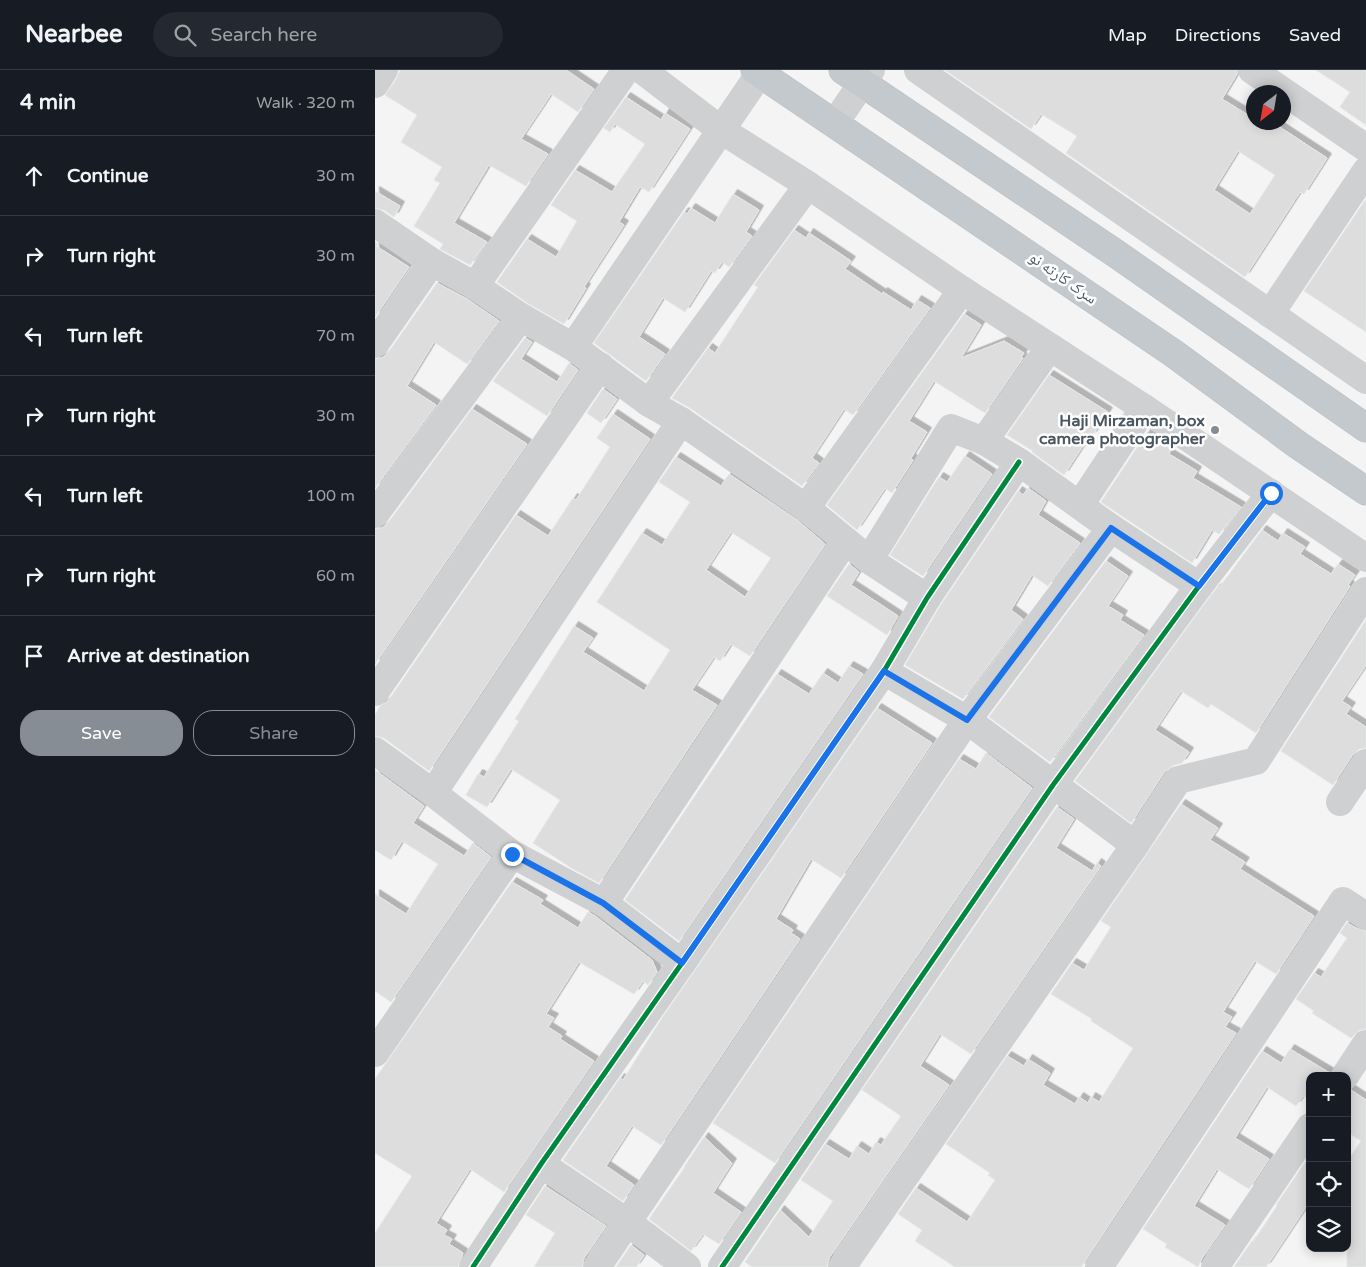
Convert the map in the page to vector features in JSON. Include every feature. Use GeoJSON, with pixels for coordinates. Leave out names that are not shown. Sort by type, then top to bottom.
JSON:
{"type":"FeatureCollection","features":[{"type":"Feature","properties":{"kind":"highway","name":"سرک کارته نو"},"geometry":{"type":"LineString","coordinates":[[758,72],[1173,353],[1299,445],[1366,491]]}},
{"type":"Feature","properties":{"kind":"highway"},"geometry":{"type":"LineString","coordinates":[[859,74],[1366,428]]}},
{"type":"Feature","properties":{"kind":"street"},"geometry":{"type":"LineString","coordinates":[[375,84],[384,70]]}},
{"type":"Feature","properties":{"kind":"street"},"geometry":{"type":"LineString","coordinates":[[475,286],[626,70]]}},
{"type":"Feature","properties":{"kind":"street"},"geometry":{"type":"LineString","coordinates":[[642,70],[721,130],[808,185],[962,290],[1144,408],[1366,558]]}},
{"type":"Feature","properties":{"kind":"street"},"geometry":{"type":"LineString","coordinates":[[918,70],[1366,380]]}},
{"type":"Feature","properties":{"kind":"street"},"geometry":{"type":"LineString","coordinates":[[1252,70],[1366,148]]}},
{"type":"Feature","properties":{"kind":"street"},"geometry":{"type":"LineString","coordinates":[[573,347],[721,130],[758,72]]}},
{"type":"Feature","properties":{"kind":"street"},"geometry":{"type":"LineString","coordinates":[[835,123],[859,74]]}},
{"type":"Feature","properties":{"kind":"street"},"geometry":{"type":"LineString","coordinates":[[1270,314],[1366,171]]}},
{"type":"Feature","properties":{"kind":"street"},"geometry":{"type":"LineString","coordinates":[[649,403],[808,185]]}},
{"type":"Feature","properties":{"kind":"street"},"geometry":{"type":"LineString","coordinates":[[375,223],[432,262],[475,286],[521,317],[573,347],[649,403],[681,421],[806,508],[869,560],[927,598]]}},
{"type":"Feature","properties":{"kind":"street"},"geometry":{"type":"LineString","coordinates":[[375,344],[432,262]]}},
{"type":"Feature","properties":{"kind":"street"},"geometry":{"type":"LineString","coordinates":[[806,508],[962,290]]}},
{"type":"Feature","properties":{"kind":"street"},"geometry":{"type":"LineString","coordinates":[[375,514],[521,317]]}},
{"type":"Feature","properties":{"kind":"street"},"geometry":{"type":"LineString","coordinates":[[984,441],[1050,347]]}},
{"type":"Feature","properties":{"kind":"street"},"geometry":{"type":"LineString","coordinates":[[375,692],[600,366]]}},
{"type":"Feature","properties":{"kind":"street"},"geometry":{"type":"LineString","coordinates":[[1080,505],[1144,408]]}},
{"type":"Feature","properties":{"kind":"street"},"geometry":{"type":"LineString","coordinates":[[433,792],[681,421]]}},
{"type":"Feature","properties":{"kind":"street"},"geometry":{"type":"LineString","coordinates":[[869,560],[951,428],[984,441],[1019,462],[1111,528],[1199,586]]}},
{"type":"Feature","properties":{"kind":"street"},"geometry":{"type":"LineString","coordinates":[[473,1267],[541,1164],[884,671],[927,598],[1019,462]]}},
{"type":"Feature","properties":{"kind":"street"},"geometry":{"type":"LineString","coordinates":[[722,1267],[1053,785],[1199,586],[1271,493]]}},
{"type":"Feature","properties":{"kind":"street"},"geometry":{"type":"LineString","coordinates":[[597,1267],[967,720],[1111,528]]}},
{"type":"Feature","properties":{"kind":"street"},"geometry":{"type":"LineString","coordinates":[[603,903],[845,541]]}},
{"type":"Feature","properties":{"kind":"street"},"geometry":{"type":"LineString","coordinates":[[842,1267],[1135,845],[1178,780],[1256,761],[1366,591]]}},
{"type":"Feature","properties":{"kind":"street"},"geometry":{"type":"LineString","coordinates":[[884,671],[967,720],[1135,845]]}},
{"type":"Feature","properties":{"kind":"street"},"geometry":{"type":"LineString","coordinates":[[375,751],[433,792],[512,854],[603,903],[682,963]]}},
{"type":"Feature","properties":{"kind":"street"},"geometry":{"type":"LineString","coordinates":[[1340,802],[1366,763]]}},
{"type":"Feature","properties":{"kind":"street"},"geometry":{"type":"LineString","coordinates":[[375,1053],[512,854]]}},
{"type":"Feature","properties":{"kind":"street"},"geometry":{"type":"LineString","coordinates":[[1099,1267],[1343,901],[1366,916]]}},
{"type":"Feature","properties":{"kind":"street"},"geometry":{"type":"LineString","coordinates":[[1348,1072],[1366,1044]]}},
{"type":"Feature","properties":{"kind":"street"},"geometry":{"type":"LineString","coordinates":[[1215,1267],[1306,1133]]}},
{"type":"Feature","properties":{"kind":"street"},"geometry":{"type":"LineString","coordinates":[[541,1164],[627,1222],[687,1267]]}},
{"type":"Feature","properties":{"kind":"building"},"geometry":{"type":"Polygon","coordinates":[[[400,70],[566,70],[594,89],[578,112],[551,94],[521,139],[548,154],[526,186],[489,165],[454,223],[487,242],[470,265],[440,249],[443,244],[414,226],[440,183],[434,180],[442,167],[401,142],[417,115],[385,95],[397,78],[400,70]]]}},
{"type":"Feature","properties":{"kind":"building"},"geometry":{"type":"Polygon","coordinates":[[[945,70],[1237,70],[1237,74],[1222,99],[1246,114],[1246,130],[1284,130],[1327,158],[1304,194],[1300,192],[1245,277],[1066,153],[1077,136],[1041,114],[1031,129],[945,70]],[[1238,151],[1214,190],[1250,214],[1275,175],[1238,151]]]}},
{"type":"Feature","properties":{"kind":"building"},"geometry":{"type":"Polygon","coordinates":[[[1316,70],[1366,70],[1366,125],[1340,107],[1350,92],[1316,70]]]}},
{"type":"Feature","properties":{"kind":"building"},"geometry":{"type":"Polygon","coordinates":[[[626,97],[661,120],[665,113],[690,129],[649,192],[640,187],[619,222],[624,225],[584,287],[586,288],[564,324],[529,304],[497,282],[527,239],[556,257],[577,221],[551,205],[575,170],[612,192],[645,144],[615,124],[610,132],[604,128],[626,97]]]}},
{"type":"Feature","properties":{"kind":"building"},"geometry":{"type":"Polygon","coordinates":[[[375,191],[400,206],[394,217],[384,210],[375,208],[375,191]]]}},
{"type":"Feature","properties":{"kind":"building"},"geometry":{"type":"Polygon","coordinates":[[[733,194],[759,210],[746,232],[752,236],[729,267],[722,262],[715,273],[711,271],[685,312],[663,298],[639,337],[665,354],[646,381],[594,343],[684,212],[687,214],[691,208],[715,223],[733,194]]]}},
{"type":"Feature","properties":{"kind":"building"},"geometry":{"type":"Polygon","coordinates":[[[1366,199],[1366,332],[1304,291],[1366,199]]]}},
{"type":"Feature","properties":{"kind":"building"},"geometry":{"type":"Polygon","coordinates":[[[794,230],[806,238],[809,233],[851,261],[845,269],[882,294],[883,292],[911,310],[917,300],[930,308],[853,415],[844,409],[812,458],[819,463],[802,486],[690,408],[672,398],[708,348],[715,353],[758,287],[754,285],[794,230]]]}},
{"type":"Feature","properties":{"kind":"building"},"geometry":{"type":"Polygon","coordinates":[[[375,242],[378,244],[376,246],[409,267],[375,317],[375,242]]]}},
{"type":"Feature","properties":{"kind":"building"},"geometry":{"type":"Polygon","coordinates":[[[437,283],[467,299],[499,321],[467,364],[434,342],[407,386],[436,405],[375,488],[375,359],[382,358],[388,353],[437,283]]]}},
{"type":"Feature","properties":{"kind":"building"},"geometry":{"type":"Polygon","coordinates":[[[964,314],[981,325],[961,358],[1004,341],[1024,353],[1021,357],[1023,358],[985,413],[934,381],[909,421],[927,432],[911,458],[913,460],[892,493],[885,488],[857,530],[827,505],[964,314]]]}},
{"type":"Feature","properties":{"kind":"building"},"geometry":{"type":"Polygon","coordinates":[[[525,338],[532,342],[521,359],[557,382],[569,363],[578,370],[547,416],[493,381],[525,338]]]}},
{"type":"Feature","properties":{"kind":"building"},"geometry":{"type":"Polygon","coordinates":[[[1049,375],[1108,412],[1092,436],[1090,435],[1064,475],[1033,451],[1007,435],[1049,375]]]}},
{"type":"Feature","properties":{"kind":"building"},"geometry":{"type":"Polygon","coordinates":[[[603,389],[617,399],[601,423],[587,413],[603,389]]]}},
{"type":"Feature","properties":{"kind":"building"},"geometry":{"type":"Polygon","coordinates":[[[472,409],[527,444],[375,664],[375,529],[382,528],[388,523],[472,409]]]}},
{"type":"Feature","properties":{"kind":"building"},"geometry":{"type":"Polygon","coordinates":[[[613,414],[650,439],[429,771],[384,738],[375,736],[375,715],[380,706],[388,701],[516,515],[548,536],[573,498],[576,500],[610,447],[597,438],[613,414]]]}},
{"type":"Feature","properties":{"kind":"building"},"geometry":{"type":"Polygon","coordinates":[[[1146,434],[1171,449],[1169,454],[1197,471],[1193,478],[1241,507],[1219,534],[1212,530],[1192,563],[1101,502],[1146,434]]]}},
{"type":"Feature","properties":{"kind":"building"},"geometry":{"type":"Polygon","coordinates":[[[965,456],[992,474],[923,576],[890,555],[939,477],[947,482],[965,456]]]}},
{"type":"Feature","properties":{"kind":"building"},"geometry":{"type":"Polygon","coordinates":[[[676,457],[721,486],[729,474],[797,520],[825,544],[750,656],[731,644],[720,661],[714,657],[692,690],[717,705],[599,883],[573,869],[533,843],[560,800],[511,769],[487,807],[466,795],[478,774],[484,777],[519,721],[515,719],[574,626],[593,638],[583,652],[644,691],[670,650],[597,602],[642,533],[662,545],[690,502],[659,482],[676,457]],[[731,532],[706,570],[745,597],[771,558],[731,532]]]}},
{"type":"Feature","properties":{"kind":"building"},"geometry":{"type":"Polygon","coordinates":[[[1028,488],[1046,501],[1038,515],[1080,543],[1048,586],[1032,575],[1011,610],[1023,619],[963,699],[905,665],[940,606],[1018,491],[1023,495],[1028,488]]]}},
{"type":"Feature","properties":{"kind":"building"},"geometry":{"type":"Polygon","coordinates":[[[1262,530],[1278,541],[1283,533],[1305,547],[1300,554],[1331,574],[1338,564],[1355,575],[1348,585],[1350,586],[1256,733],[1211,704],[1208,708],[1181,691],[1155,730],[1189,752],[1182,763],[1174,765],[1165,771],[1131,823],[1075,781],[1211,595],[1219,588],[1262,530]]]}},
{"type":"Feature","properties":{"kind":"building"},"geometry":{"type":"Polygon","coordinates":[[[1106,561],[1128,576],[1108,606],[1123,615],[1120,620],[1144,635],[1050,762],[989,717],[1106,561]]]}},
{"type":"Feature","properties":{"kind":"building"},"geometry":{"type":"Polygon","coordinates":[[[849,564],[859,572],[851,585],[898,616],[887,635],[827,596],[849,564]]]}},
{"type":"Feature","properties":{"kind":"building"},"geometry":{"type":"Polygon","coordinates":[[[1366,620],[1366,665],[1342,701],[1351,707],[1346,714],[1366,727],[1366,748],[1359,749],[1353,754],[1333,785],[1281,751],[1366,620]]]}},
{"type":"Feature","properties":{"kind":"building"},"geometry":{"type":"Polygon","coordinates":[[[849,666],[863,674],[679,941],[625,900],[777,674],[809,694],[823,673],[838,683],[849,666]]]}},
{"type":"Feature","properties":{"kind":"building"},"geometry":{"type":"Polygon","coordinates":[[[877,708],[932,743],[841,878],[811,859],[776,919],[793,930],[791,933],[800,939],[661,1145],[632,1126],[606,1166],[634,1185],[623,1201],[563,1160],[620,1078],[623,1080],[662,1018],[877,708]]]}},
{"type":"Feature","properties":{"kind":"building"},"geometry":{"type":"Polygon","coordinates":[[[986,753],[1032,788],[775,1163],[713,1123],[959,759],[976,769],[986,753]]]}},
{"type":"Feature","properties":{"kind":"building"},"geometry":{"type":"Polygon","coordinates":[[[375,770],[424,806],[413,823],[464,856],[473,843],[491,857],[391,1002],[375,991],[375,894],[406,914],[438,864],[402,841],[391,860],[375,850],[375,770]]]}},
{"type":"Feature","properties":{"kind":"building"},"geometry":{"type":"Polygon","coordinates":[[[1181,804],[1218,828],[1210,840],[1245,862],[1240,869],[1314,916],[1276,974],[1255,961],[1223,1012],[1232,1017],[1225,1027],[1236,1033],[1081,1267],[955,1267],[915,1241],[922,1230],[898,1214],[916,1188],[967,1222],[995,1180],[988,1175],[990,1173],[946,1144],[1007,1056],[1024,1066],[1028,1059],[1050,1073],[1043,1085],[1075,1104],[1079,1097],[1088,1103],[1091,1097],[1099,1102],[1133,1048],[1091,1021],[1092,1019],[1051,994],[1072,963],[1084,970],[1111,927],[1101,921],[1181,804]]]}},
{"type":"Feature","properties":{"kind":"building"},"geometry":{"type":"Polygon","coordinates":[[[1057,807],[1074,819],[1056,848],[1092,871],[1097,863],[1101,866],[971,1054],[940,1034],[920,1066],[949,1085],[829,1258],[827,1267],[752,1267],[745,1262],[780,1210],[809,1237],[833,1201],[801,1180],[825,1144],[849,1159],[857,1146],[869,1154],[876,1142],[881,1145],[901,1116],[862,1090],[1057,807]]]}},
{"type":"Feature","properties":{"kind":"building"},"geometry":{"type":"Polygon","coordinates":[[[512,882],[543,900],[540,904],[578,928],[588,912],[595,916],[652,960],[657,972],[648,985],[643,981],[634,994],[579,962],[546,1014],[554,1018],[548,1027],[562,1036],[560,1039],[594,1061],[504,1192],[470,1169],[436,1223],[447,1230],[444,1235],[452,1239],[449,1244],[463,1253],[458,1267],[375,1267],[375,1233],[412,1176],[375,1153],[375,1079],[512,882]]]}},
{"type":"Feature","properties":{"kind":"building"},"geometry":{"type":"Polygon","coordinates":[[[1347,923],[1366,931],[1366,1029],[1359,1030],[1351,1038],[1312,1013],[1314,1011],[1296,999],[1314,973],[1321,977],[1347,938],[1340,933],[1347,923]]]}},
{"type":"Feature","properties":{"kind":"building"},"geometry":{"type":"Polygon","coordinates":[[[1290,1049],[1328,1072],[1306,1072],[1306,1098],[1303,1096],[1296,1106],[1267,1087],[1235,1138],[1269,1159],[1249,1189],[1217,1169],[1194,1206],[1225,1225],[1202,1258],[1198,1267],[1165,1247],[1167,1244],[1143,1229],[1262,1051],[1281,1063],[1290,1049]]]}},
{"type":"Feature","properties":{"kind":"building"},"geometry":{"type":"Polygon","coordinates":[[[1351,1090],[1366,1100],[1366,1267],[1347,1267],[1347,1252],[1351,1252],[1351,1156],[1361,1141],[1351,1135],[1351,1090]]]}},
{"type":"Feature","properties":{"kind":"building"},"geometry":{"type":"Polygon","coordinates":[[[704,1137],[732,1163],[713,1193],[741,1212],[719,1244],[703,1234],[691,1251],[649,1219],[704,1137]]]}},
{"type":"Feature","properties":{"kind":"building"},"geometry":{"type":"Polygon","coordinates":[[[1306,1161],[1306,1207],[1266,1267],[1234,1267],[1253,1242],[1306,1161]]]}},
{"type":"Feature","properties":{"kind":"building"},"geometry":{"type":"Polygon","coordinates":[[[545,1186],[606,1226],[584,1258],[582,1267],[534,1267],[555,1233],[526,1215],[545,1186]]]}},
{"type":"Feature","properties":{"kind":"building"},"geometry":{"type":"Polygon","coordinates":[[[631,1245],[644,1255],[636,1267],[616,1267],[631,1245]]]}},
{"type":"Feature","properties":{"kind":"cycle path"},"geometry":{"type":"LineString","coordinates":[[473,1267],[541,1164],[884,671],[927,598],[1019,462]]}},
{"type":"Feature","properties":{"kind":"cycle path"},"geometry":{"type":"LineString","coordinates":[[722,1267],[1053,785],[1199,586],[1271,493]]}},
{"type":"Feature","properties":{"kind":"place","name":"Haji Mirzaman, box camera photographer"},"geometry":{"type":"Point","coordinates":[1215,430]}},
{"type":"Feature","properties":{"kind":"route"},"geometry":{"type":"LineString","coordinates":[[512,854],[603,903],[682,963],[884,671],[967,720],[1111,528],[1199,586],[1271,493]]}}]}
